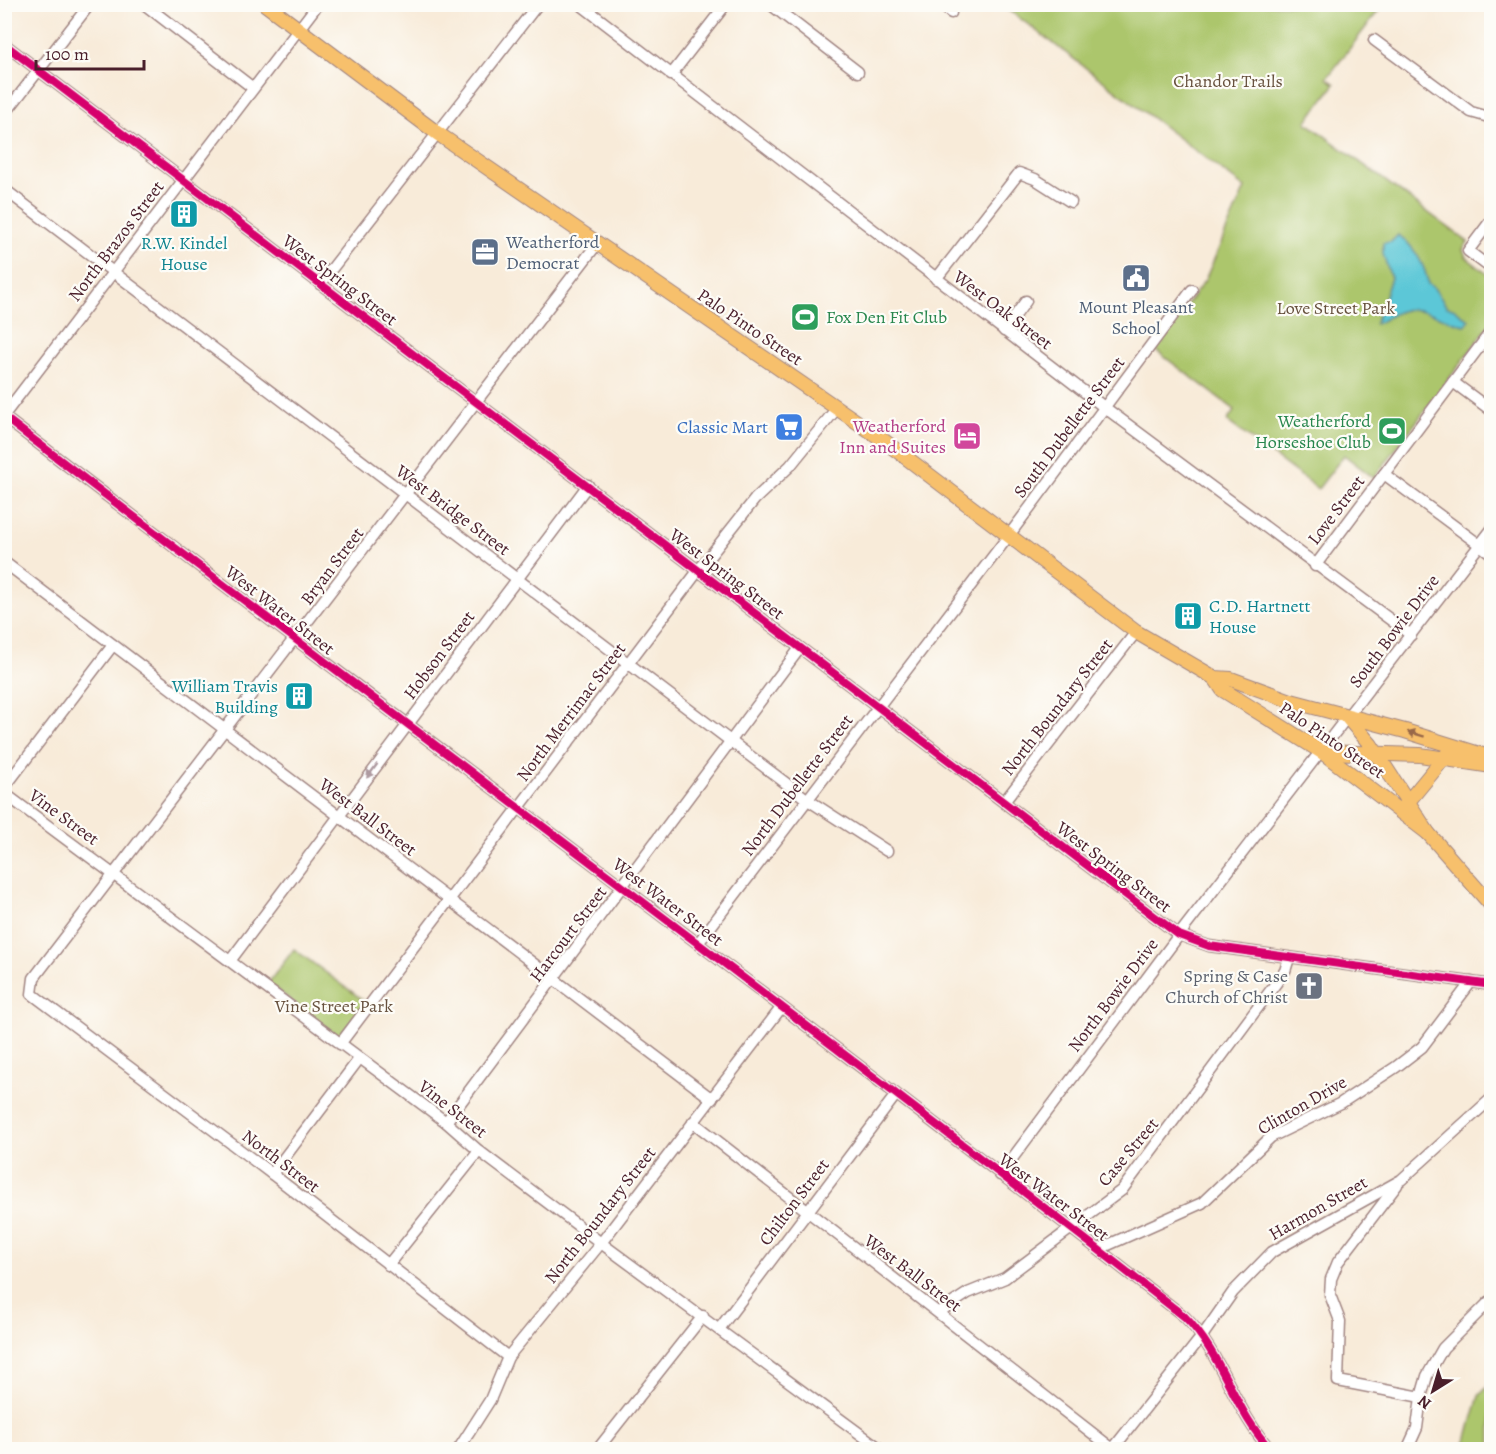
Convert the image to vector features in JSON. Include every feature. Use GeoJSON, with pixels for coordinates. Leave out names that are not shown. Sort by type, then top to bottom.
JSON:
{"type":"FeatureCollection","features":[{"type":"Feature","properties":{"kind":"main road","name":"Palo Pinto Street"},"geometry":{"type":"LineString","coordinates":[[265,4],[437,133],[837,408],[1010,534],[1136,632],[1215,678],[1223,690],[1291,701],[1491,758]]}},
{"type":"Feature","properties":{"kind":"main road","name":"Palo Pinto Street"},"geometry":{"type":"LineString","coordinates":[[1249,695],[1362,781],[1382,788],[1404,807]]}},
{"type":"Feature","properties":{"kind":"main road"},"geometry":{"type":"LineString","coordinates":[[1348,718],[1376,753],[1404,807],[1491,906]]}},
{"type":"Feature","properties":{"kind":"main road"},"geometry":{"type":"LineString","coordinates":[[1404,807],[1454,746]]}},
{"type":"Feature","properties":{"kind":"main road"},"geometry":{"type":"LineString","coordinates":[[1322,752],[1445,758],[1491,766]]}},
{"type":"Feature","properties":{"kind":"street"},"geometry":{"type":"LineString","coordinates":[[4,115],[90,4]]}},
{"type":"Feature","properties":{"kind":"street"},"geometry":{"type":"LineString","coordinates":[[144,4],[254,88]]}},
{"type":"Feature","properties":{"kind":"street","name":"North Brazos Street"},"geometry":{"type":"LineString","coordinates":[[4,416],[318,4]]}},
{"type":"Feature","properties":{"kind":"street"},"geometry":{"type":"LineString","coordinates":[[320,284],[538,4]]}},
{"type":"Feature","properties":{"kind":"street","name":"West Oak Street"},"geometry":{"type":"LineString","coordinates":[[580,4],[1104,407],[1315,566],[1411,635]]}},
{"type":"Feature","properties":{"kind":"street"},"geometry":{"type":"LineString","coordinates":[[671,75],[726,4]]}},
{"type":"Feature","properties":{"kind":"street"},"geometry":{"type":"LineString","coordinates":[[770,4],[858,72]]}},
{"type":"Feature","properties":{"kind":"street"},"geometry":{"type":"LineString","coordinates":[[940,4],[951,13]]}},
{"type":"Feature","properties":{"kind":"street"},"geometry":{"type":"LineString","coordinates":[[1374,40],[1471,112],[1491,118]]}},
{"type":"Feature","properties":{"kind":"street","name":"West Spring Street"},"geometry":{"type":"LineString","coordinates":[[4,44],[1179,935],[1209,946],[1491,985]]}},
{"type":"Feature","properties":{"kind":"street"},"geometry":{"type":"LineString","coordinates":[[936,279],[1019,173],[1035,179],[1071,202]]}},
{"type":"Feature","properties":{"kind":"street","name":"West Bridge Street"},"geometry":{"type":"LineString","coordinates":[[4,189],[808,800],[887,850]]}},
{"type":"Feature","properties":{"kind":"street"},"geometry":{"type":"LineString","coordinates":[[1491,219],[1468,251],[1491,269]]}},
{"type":"Feature","properties":{"kind":"street","name":"Bryan Street"},"geometry":{"type":"LineString","coordinates":[[32,994],[34,978],[226,731],[597,244]]}},
{"type":"Feature","properties":{"kind":"street","name":"South Dubellette Street"},"geometry":{"type":"LineString","coordinates":[[1010,534],[1192,290]]}},
{"type":"Feature","properties":{"kind":"street"},"geometry":{"type":"LineString","coordinates":[[1004,330],[1026,301]]}},
{"type":"Feature","properties":{"kind":"street","name":"Love Street"},"geometry":{"type":"LineString","coordinates":[[1315,566],[1491,330]]}},
{"type":"Feature","properties":{"kind":"street"},"geometry":{"type":"LineString","coordinates":[[1453,382],[1491,411]]}},
{"type":"Feature","properties":{"kind":"street","name":"North Merrimac Street"},"geometry":{"type":"LineString","coordinates":[[340,1044],[755,498],[790,466],[837,408]]}},
{"type":"Feature","properties":{"kind":"street","name":"West Water Street"},"geometry":{"type":"LineString","coordinates":[[4,416],[295,641],[699,942],[781,1008],[1185,1317],[1203,1335],[1248,1419],[1271,1449]]}},
{"type":"Feature","properties":{"kind":"street"},"geometry":{"type":"LineString","coordinates":[[1384,474],[1491,554]]}},
{"type":"Feature","properties":{"kind":"street","name":"Hobson Street"},"geometry":{"type":"LineString","coordinates":[[230,961],[588,485]]}},
{"type":"Feature","properties":{"kind":"street","name":"South Bowie Drive"},"geometry":{"type":"LineString","coordinates":[[1322,752],[1491,529]]}},
{"type":"Feature","properties":{"kind":"street","name":"North Dubellette Street"},"geometry":{"type":"LineString","coordinates":[[699,942],[1010,534]]}},
{"type":"Feature","properties":{"kind":"street","name":"West Ball Street"},"geometry":{"type":"LineString","coordinates":[[4,562],[712,1099]]}},
{"type":"Feature","properties":{"kind":"street","name":"North Boundary Street"},"geometry":{"type":"LineString","coordinates":[[1004,802],[1136,632]]}},
{"type":"Feature","properties":{"kind":"street"},"geometry":{"type":"LineString","coordinates":[[4,788],[113,645]]}},
{"type":"Feature","properties":{"kind":"street","name":"Harcourt Street"},"geometry":{"type":"LineString","coordinates":[[446,1122],[800,648]]}},
{"type":"Feature","properties":{"kind":"street","name":"North Bowie Drive"},"geometry":{"type":"LineString","coordinates":[[1000,1175],[1179,935],[1322,752]]}},
{"type":"Feature","properties":{"kind":"street","name":"Vine Street"},"geometry":{"type":"LineString","coordinates":[[4,793],[446,1122],[601,1243],[720,1328],[882,1449]]}},
{"type":"Feature","properties":{"kind":"street","name":"Case Street"},"geometry":{"type":"LineString","coordinates":[[939,1312],[968,1293],[1005,1278],[1122,1190],[1137,1173],[1285,971],[1289,958]]}},
{"type":"Feature","properties":{"kind":"street","name":"Clinton Drive"},"geometry":{"type":"LineString","coordinates":[[1099,1249],[1202,1203],[1271,1137],[1341,1103],[1396,1067],[1422,1047],[1471,982]]}},
{"type":"Feature","properties":{"kind":"street","name":"North Street"},"geometry":{"type":"LineString","coordinates":[[32,994],[272,1174],[508,1357]]}},
{"type":"Feature","properties":{"kind":"street","name":"North Boundary Street"},"geometry":{"type":"LineString","coordinates":[[458,1449],[490,1400],[508,1357],[601,1243],[781,1008]]}},
{"type":"Feature","properties":{"kind":"street"},"geometry":{"type":"LineString","coordinates":[[272,1174],[359,1059]]}},
{"type":"Feature","properties":{"kind":"street","name":"Chilton Street"},"geometry":{"type":"LineString","coordinates":[[720,1328],[896,1096]]}},
{"type":"Feature","properties":{"kind":"street","name":"Harmon Street"},"geometry":{"type":"LineString","coordinates":[[1113,1449],[1203,1335],[1233,1292],[1272,1252],[1401,1180],[1491,1098]]}},
{"type":"Feature","properties":{"kind":"street","name":"West Ball Street"},"geometry":{"type":"LineString","coordinates":[[693,1122],[806,1213],[939,1312],[1113,1449]]}},
{"type":"Feature","properties":{"kind":"street"},"geometry":{"type":"LineString","coordinates":[[388,1265],[479,1150]]}},
{"type":"Feature","properties":{"kind":"street"},"geometry":{"type":"LineString","coordinates":[[1401,1180],[1338,1262],[1331,1279],[1330,1295],[1340,1321],[1338,1381],[1421,1397]]}},
{"type":"Feature","properties":{"kind":"street"},"geometry":{"type":"LineString","coordinates":[[1407,1449],[1417,1428],[1421,1397],[1427,1376],[1443,1348],[1491,1299]]}},
{"type":"Feature","properties":{"kind":"street"},"geometry":{"type":"LineString","coordinates":[[597,1449],[703,1316]]}},
{"type":"Feature","properties":{"kind":"green space","name":"Love Street Park"},"geometry":{"type":"Polygon","coordinates":[[[1007,4],[1383,5],[1327,78],[1335,84],[1306,122],[1468,242],[1463,249],[1466,257],[1491,277],[1492,322],[1374,478],[1344,455],[1318,489],[1227,421],[1235,410],[1154,349],[1205,280],[1245,188],[1005,7],[1007,4]]]}},
{"type":"Feature","properties":{"kind":"green space","name":"Vine Street Park"},"geometry":{"type":"Polygon","coordinates":[[[294,949],[367,1003],[339,1037],[268,983],[294,949]]]}},
{"type":"Feature","properties":{"kind":"green space"},"geometry":{"type":"Polygon","coordinates":[[[1491,1383],[1491,1449],[1464,1447],[1479,1396],[1491,1383]]]}},
{"type":"Feature","properties":{"kind":"water"},"geometry":{"type":"Polygon","coordinates":[[[1398,235],[1409,244],[1418,257],[1428,284],[1434,288],[1447,307],[1453,308],[1469,320],[1466,325],[1414,310],[1398,312],[1375,324],[1391,278],[1383,254],[1383,243],[1391,242],[1398,235]]]}},
{"type":"Feature","properties":{"kind":"cycle path"},"geometry":{"type":"LineString","coordinates":[[4,44],[1179,935],[1209,946],[1492,985]]}},
{"type":"Feature","properties":{"kind":"cycle path"},"geometry":{"type":"LineString","coordinates":[[4,417],[891,1090],[1185,1317],[1209,1348],[1247,1418],[1271,1450]]}},
{"type":"Feature","properties":{"kind":"place","name":"R.W. Kindel House"},"geometry":{"type":"Point","coordinates":[184,214]}},
{"type":"Feature","properties":{"kind":"place","name":"Weatherford Democrat"},"geometry":{"type":"Point","coordinates":[485,252]}},
{"type":"Feature","properties":{"kind":"place","name":"Mount Pleasant School"},"geometry":{"type":"Point","coordinates":[1136,278]}},
{"type":"Feature","properties":{"kind":"place","name":"Fox Den Fit Club"},"geometry":{"type":"Point","coordinates":[805,317]}},
{"type":"Feature","properties":{"kind":"place","name":"Classic Mart"},"geometry":{"type":"Point","coordinates":[789,427]}},
{"type":"Feature","properties":{"kind":"place","name":"Weatherford Horseshoe Club"},"geometry":{"type":"Point","coordinates":[1392,431]}},
{"type":"Feature","properties":{"kind":"place","name":"Weatherford Inn and Suites"},"geometry":{"type":"Point","coordinates":[967,436]}},
{"type":"Feature","properties":{"kind":"place","name":"C.D. Hartnett House"},"geometry":{"type":"Point","coordinates":[1188,616]}},
{"type":"Feature","properties":{"kind":"place","name":"William Travis Building"},"geometry":{"type":"Point","coordinates":[299,696]}},
{"type":"Feature","properties":{"kind":"place","name":"Spring & Case Church of Christ"},"geometry":{"type":"Point","coordinates":[1309,986]}},
{"type":"Feature","properties":{"kind":"park label","name":"Chandor Trails"},"geometry":{"type":"Point","coordinates":[1228,81]}}]}
